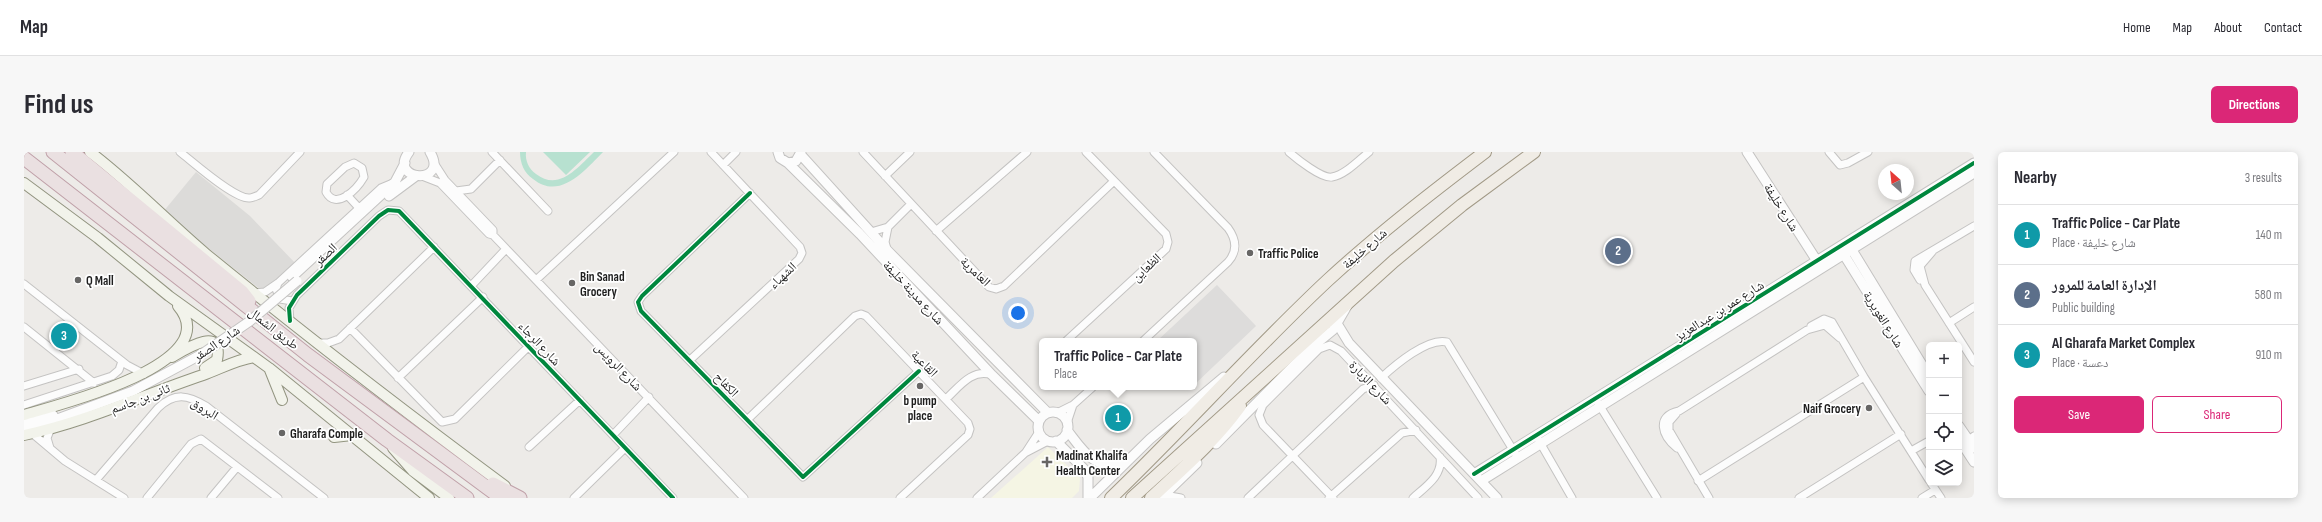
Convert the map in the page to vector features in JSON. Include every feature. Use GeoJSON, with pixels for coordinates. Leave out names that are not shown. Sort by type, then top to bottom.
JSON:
{"type":"FeatureCollection","features":[{"type":"Feature","properties":{"kind":"highway","name":"طريق الشمال"},"geometry":{"type":"LineString","coordinates":[[53,152],[251,310],[500,498]]}},
{"type":"Feature","properties":{"kind":"highway"},"geometry":{"type":"LineString","coordinates":[[72,152],[246,295],[251,310]]}},
{"type":"Feature","properties":{"kind":"highway","name":"طريق الشمال"},"geometry":{"type":"LineString","coordinates":[[24,158],[387,440],[467,498]]}},
{"type":"Feature","properties":{"kind":"highway"},"geometry":{"type":"LineString","coordinates":[[24,167],[44,174]]}},
{"type":"Feature","properties":{"kind":"highway"},"geometry":{"type":"LineString","coordinates":[[406,428],[428,439],[507,493],[521,498]]}},
{"type":"Feature","properties":{"kind":"main road"},"geometry":{"type":"LineString","coordinates":[[84,152],[103,170],[109,183]]}},
{"type":"Feature","properties":{"kind":"main road","name":"طريق الشمال"},"geometry":{"type":"LineString","coordinates":[[90,152],[205,253],[254,293],[385,397],[521,498]]}},
{"type":"Feature","properties":{"kind":"main road","name":"شارع خليفة"},"geometry":{"type":"LineString","coordinates":[[1111,498],[1165,446],[1252,354],[1329,279],[1390,226],[1485,152]]}},
{"type":"Feature","properties":{"kind":"main road"},"geometry":{"type":"LineString","coordinates":[[1132,498],[1352,298],[1462,205],[1534,152]]}},
{"type":"Feature","properties":{"kind":"main road"},"geometry":{"type":"LineString","coordinates":[[24,183],[98,238],[168,296],[269,368],[427,496]]}},
{"type":"Feature","properties":{"kind":"main road","name":"ثانى بن جاسم"},"geometry":{"type":"LineString","coordinates":[[24,415],[106,389],[144,374],[165,361],[183,339],[188,329],[184,313],[168,296]]}},
{"type":"Feature","properties":{"kind":"main road"},"geometry":{"type":"LineString","coordinates":[[165,361],[203,341],[214,344],[218,354],[214,363],[167,386]]}},
{"type":"Feature","properties":{"kind":"main road","name":"ثانى بن جاسم"},"geometry":{"type":"LineString","coordinates":[[27,433],[51,428],[131,402],[167,386],[205,375],[230,362],[254,357]]}},
{"type":"Feature","properties":{"kind":"main road"},"geometry":{"type":"LineString","coordinates":[[269,368],[282,400]]}},
{"type":"Feature","properties":{"kind":"main road"},"geometry":{"type":"LineString","coordinates":[[1151,498],[1230,421],[1255,386]]}},
{"type":"Feature","properties":{"kind":"main road"},"geometry":{"type":"LineString","coordinates":[[334,437],[352,435]]}},
{"type":"Feature","properties":{"kind":"main road"},"geometry":{"type":"LineString","coordinates":[[387,440],[402,460],[413,471],[449,498]]}},
{"type":"Feature","properties":{"kind":"main road"},"geometry":{"type":"LineString","coordinates":[[402,460],[409,474],[427,496]]}},
{"type":"Feature","properties":{"kind":"street"},"geometry":{"type":"LineString","coordinates":[[180,152],[214,180],[240,196],[250,198],[259,195],[300,152]]}},
{"type":"Feature","properties":{"kind":"street"},"geometry":{"type":"LineString","coordinates":[[430,152],[434,163],[445,180],[493,230],[493,235]]}},
{"type":"Feature","properties":{"kind":"street"},"geometry":{"type":"LineString","coordinates":[[492,152],[548,211]]}},
{"type":"Feature","properties":{"kind":"street"},"geometry":{"type":"LineString","coordinates":[[536,280],[674,152]]}},
{"type":"Feature","properties":{"kind":"street","name":"الشهباء"},"geometry":{"type":"LineString","coordinates":[[690,360],[799,259],[802,252],[800,247],[711,152]]}},
{"type":"Feature","properties":{"kind":"street"},"geometry":{"type":"LineString","coordinates":[[723,165],[736,152]]}},
{"type":"Feature","properties":{"kind":"street","name":"شارع مدينة خليفة"},"geometry":{"type":"LineString","coordinates":[[778,152],[780,158],[788,163],[860,234],[992,375],[1039,421]]}},
{"type":"Feature","properties":{"kind":"street","name":"العامرية"},"geometry":{"type":"LineString","coordinates":[[863,152],[989,286],[996,289],[1004,286],[1114,181]]}},
{"type":"Feature","properties":{"kind":"street"},"geometry":{"type":"LineString","coordinates":[[885,176],[910,152]]}},
{"type":"Feature","properties":{"kind":"street"},"geometry":{"type":"LineString","coordinates":[[936,231],[1027,152]]}},
{"type":"Feature","properties":{"kind":"street","name":"الظعاين"},"geometry":{"type":"LineString","coordinates":[[1069,338],[1166,249],[1168,242],[1166,234],[1086,152]]}},
{"type":"Feature","properties":{"kind":"street"},"geometry":{"type":"LineString","coordinates":[[1289,152],[1323,176],[1332,177],[1341,174],[1369,152]]}},
{"type":"Feature","properties":{"kind":"street","name":"شارع خليفة"},"geometry":{"type":"LineString","coordinates":[[1748,152],[1817,261]]}},
{"type":"Feature","properties":{"kind":"street"},"geometry":{"type":"LineString","coordinates":[[1829,152],[1840,165],[1848,164],[1868,152]]}},
{"type":"Feature","properties":{"kind":"street"},"geometry":{"type":"LineString","coordinates":[[788,163],[796,161],[801,153]]}},
{"type":"Feature","properties":{"kind":"street","name":"شارع مدينة خليفة"},"geometry":{"type":"LineString","coordinates":[[801,153],[886,250],[1052,413]]}},
{"type":"Feature","properties":{"kind":"street"},"geometry":{"type":"LineString","coordinates":[[1146,338],[1228,262],[1235,248],[1235,240],[1228,228],[1159,154]]}},
{"type":"Feature","properties":{"kind":"street"},"geometry":{"type":"LineString","coordinates":[[406,156],[406,169],[419,176],[440,183],[489,234],[493,235]]}},
{"type":"Feature","properties":{"kind":"street","name":"شارع الصقر"},"geometry":{"type":"LineString","coordinates":[[27,433],[133,391],[250,321],[395,182],[406,156]]}},
{"type":"Feature","properties":{"kind":"street"},"geometry":{"type":"LineString","coordinates":[[456,191],[471,189],[500,160]]}},
{"type":"Feature","properties":{"kind":"street","name":"شارع الصقر"},"geometry":{"type":"LineString","coordinates":[[295,279],[399,188],[419,176],[428,174],[434,163]]}},
{"type":"Feature","properties":{"kind":"street","name":"شارع عمر بن عبدالعزيز"},"geometry":{"type":"LineString","coordinates":[[1481,481],[1541,444],[1598,402],[1817,261],[1846,248],[1974,163]]}},
{"type":"Feature","properties":{"kind":"street"},"geometry":{"type":"LineString","coordinates":[[349,164],[359,164],[364,172],[364,178],[347,195],[340,200],[331,199],[326,192],[327,184],[349,164]]}},
{"type":"Feature","properties":{"kind":"street","name":"شارع عمر بن عبدالعزيز"},"geometry":{"type":"LineString","coordinates":[[1474,474],[1536,435],[1598,402],[1846,248],[1974,173]]}},
{"type":"Feature","properties":{"kind":"street","name":"الصقر"},"geometry":{"type":"LineString","coordinates":[[254,293],[265,292],[278,283],[380,188],[395,182]]}},
{"type":"Feature","properties":{"kind":"street"},"geometry":{"type":"LineString","coordinates":[[469,205],[471,189]]}},
{"type":"Feature","properties":{"kind":"street","name":"الكفاح"},"geometry":{"type":"LineString","coordinates":[[750,193],[642,296],[638,302],[642,310],[803,477],[919,370]]}},
{"type":"Feature","properties":{"kind":"street"},"geometry":{"type":"LineString","coordinates":[[347,195],[359,208]]}},
{"type":"Feature","properties":{"kind":"street"},"geometry":{"type":"LineString","coordinates":[[871,232],[888,227],[911,204]]}},
{"type":"Feature","properties":{"kind":"street","name":"الصقر"},"geometry":{"type":"LineString","coordinates":[[292,301],[367,227],[388,210]]}},
{"type":"Feature","properties":{"kind":"street","name":"شارع الرجاء"},"geometry":{"type":"LineString","coordinates":[[388,210],[399,211],[472,285],[672,498]]}},
{"type":"Feature","properties":{"kind":"street"},"geometry":{"type":"LineString","coordinates":[[1974,226],[1932,252],[1919,268],[1925,285],[1974,362]]}},
{"type":"Feature","properties":{"kind":"street"},"geometry":{"type":"LineString","coordinates":[[886,250],[885,242],[888,227]]}},
{"type":"Feature","properties":{"kind":"street","name":"شارع الرويس"},"geometry":{"type":"LineString","coordinates":[[493,235],[744,498]]}},
{"type":"Feature","properties":{"kind":"street"},"geometry":{"type":"LineString","coordinates":[[318,343],[328,343],[339,338],[434,247]]}},
{"type":"Feature","properties":{"kind":"street","name":"شارع الغويرية"},"geometry":{"type":"LineString","coordinates":[[1846,248],[1926,371]]}},
{"type":"Feature","properties":{"kind":"street","name":"شارع الغويرية"},"geometry":{"type":"LineString","coordinates":[[1846,248],[1926,386]]}},
{"type":"Feature","properties":{"kind":"street"},"geometry":{"type":"LineString","coordinates":[[472,285],[506,249]]}},
{"type":"Feature","properties":{"kind":"street"},"geometry":{"type":"LineString","coordinates":[[278,283],[276,289],[280,299],[292,301],[288,308],[290,321]]}},
{"type":"Feature","properties":{"kind":"street"},"geometry":{"type":"LineString","coordinates":[[24,284],[122,361],[144,374]]}},
{"type":"Feature","properties":{"kind":"street"},"geometry":{"type":"LineString","coordinates":[[398,378],[483,297]]}},
{"type":"Feature","properties":{"kind":"street"},"geometry":{"type":"LineString","coordinates":[[1163,496],[1311,348],[1327,337],[1338,325],[1352,298]]}},
{"type":"Feature","properties":{"kind":"street"},"geometry":{"type":"LineString","coordinates":[[1949,323],[1974,307]]}},
{"type":"Feature","properties":{"kind":"street","name":"القاعية"},"geometry":{"type":"LineString","coordinates":[[748,419],[856,316],[861,314],[866,316],[946,399],[968,423],[970,429],[968,435],[900,498]]}},
{"type":"Feature","properties":{"kind":"street"},"geometry":{"type":"LineString","coordinates":[[1708,498],[1677,448],[1668,430],[1668,425],[1679,411],[1807,330],[1821,319],[1828,319],[1834,324],[1840,338],[1926,475]]}},
{"type":"Feature","properties":{"kind":"street","name":"شارع الزبارة"},"geometry":{"type":"LineString","coordinates":[[1338,325],[1348,342],[1497,498]]}},
{"type":"Feature","properties":{"kind":"street"},"geometry":{"type":"LineString","coordinates":[[24,327],[94,383]]}},
{"type":"Feature","properties":{"kind":"street"},"geometry":{"type":"LineString","coordinates":[[348,330],[398,378],[438,420],[447,422],[455,419],[529,346]]}},
{"type":"Feature","properties":{"kind":"street","name":"شارع الزبارة"},"geometry":{"type":"LineString","coordinates":[[1327,337],[1348,342]]}},
{"type":"Feature","properties":{"kind":"street"},"geometry":{"type":"LineString","coordinates":[[1382,378],[1400,362],[1435,341],[1447,342],[1518,458]]}},
{"type":"Feature","properties":{"kind":"street","name":"شارع الزبارة"},"geometry":{"type":"LineString","coordinates":[[1293,455],[1263,425],[1259,415],[1263,405],[1324,347],[1330,345],[1341,351],[1374,385],[1478,498]]}},
{"type":"Feature","properties":{"kind":"street","name":"شارع الصقر"},"geometry":{"type":"LineString","coordinates":[[24,423],[116,392],[200,352]]}},
{"type":"Feature","properties":{"kind":"street"},"geometry":{"type":"LineString","coordinates":[[972,375],[976,361],[973,354]]}},
{"type":"Feature","properties":{"kind":"street","name":"شارع خليفة"},"geometry":{"type":"LineString","coordinates":[[1089,498],[1156,434],[1252,354]]}},
{"type":"Feature","properties":{"kind":"street"},"geometry":{"type":"LineString","coordinates":[[24,405],[115,375],[119,370],[122,361]]}},
{"type":"Feature","properties":{"kind":"street"},"geometry":{"type":"LineString","coordinates":[[24,386],[78,369]]}},
{"type":"Feature","properties":{"kind":"street"},"geometry":{"type":"LineString","coordinates":[[946,399],[972,375],[986,372],[992,375]]}},
{"type":"Feature","properties":{"kind":"street"},"geometry":{"type":"LineString","coordinates":[[1698,481],[1864,377]]}},
{"type":"Feature","properties":{"kind":"street"},"geometry":{"type":"LineString","coordinates":[[1248,498],[1363,389],[1374,385]]}},
{"type":"Feature","properties":{"kind":"street"},"geometry":{"type":"LineString","coordinates":[[977,498],[1025,453],[1039,432],[1039,421],[1052,413],[1073,405],[1089,390]]}},
{"type":"Feature","properties":{"kind":"street","name":"البروق"},"geometry":{"type":"LineString","coordinates":[[96,480],[158,408],[168,399],[189,396],[206,406],[324,498]]}},
{"type":"Feature","properties":{"kind":"street"},"geometry":{"type":"LineString","coordinates":[[613,435],[649,397]]}},
{"type":"Feature","properties":{"kind":"street"},"geometry":{"type":"LineString","coordinates":[[528,447],[580,400]]}},
{"type":"Feature","properties":{"kind":"street"},"geometry":{"type":"LineString","coordinates":[[1598,402],[1657,498]]}},
{"type":"Feature","properties":{"kind":"street"},"geometry":{"type":"LineString","coordinates":[[1025,453],[1062,438],[1073,405]]}},
{"type":"Feature","properties":{"kind":"street"},"geometry":{"type":"LineString","coordinates":[[1052,413],[1067,426],[1095,462],[1107,466],[1126,462]]}},
{"type":"Feature","properties":{"kind":"street"},"geometry":{"type":"LineString","coordinates":[[1293,455],[1331,497],[1402,433],[1405,425],[1404,417]]}},
{"type":"Feature","properties":{"kind":"street"},"geometry":{"type":"LineString","coordinates":[[50,448],[47,438],[51,428]]}},
{"type":"Feature","properties":{"kind":"street"},"geometry":{"type":"LineString","coordinates":[[1402,433],[1416,430]]}},
{"type":"Feature","properties":{"kind":"street"},"geometry":{"type":"LineString","coordinates":[[1039,432],[1052,441],[1084,470],[1088,478],[1089,498]]}},
{"type":"Feature","properties":{"kind":"street"},"geometry":{"type":"LineString","coordinates":[[27,433],[120,497]]}},
{"type":"Feature","properties":{"kind":"street"},"geometry":{"type":"LineString","coordinates":[[1799,498],[1900,434]]}},
{"type":"Feature","properties":{"kind":"street"},"geometry":{"type":"LineString","coordinates":[[1536,435],[1572,498]]}},
{"type":"Feature","properties":{"kind":"street"},"geometry":{"type":"LineString","coordinates":[[147,498],[195,441],[201,439],[278,498]]}},
{"type":"Feature","properties":{"kind":"street"},"geometry":{"type":"LineString","coordinates":[[1966,440],[1974,448]]}},
{"type":"Feature","properties":{"kind":"street"},"geometry":{"type":"LineString","coordinates":[[1966,440],[1974,462]]}},
{"type":"Feature","properties":{"kind":"street"},"geometry":{"type":"LineString","coordinates":[[1911,451],[1926,443]]}},
{"type":"Feature","properties":{"kind":"street"},"geometry":{"type":"LineString","coordinates":[[574,498],[625,448]]}},
{"type":"Feature","properties":{"kind":"street"},"geometry":{"type":"LineString","coordinates":[[1413,498],[1437,474],[1440,466],[1440,457]]}},
{"type":"Feature","properties":{"kind":"street"},"geometry":{"type":"LineString","coordinates":[[211,498],[237,467]]}},
{"type":"Feature","properties":{"kind":"street"},"geometry":{"type":"LineString","coordinates":[[1163,496],[1181,498],[1176,484]]}},
{"type":"Feature","properties":{"kind":"street"},"geometry":{"type":"LineString","coordinates":[[1933,486],[1940,498]]}},
{"type":"Feature","properties":{"kind":"street"},"geometry":{"type":"LineString","coordinates":[[1922,498],[1935,490]]}},
{"type":"Feature","properties":{"kind":"shaded area"},"geometry":{"type":"Polygon","coordinates":[[[196,172],[250,216],[298,266],[271,292],[261,290],[163,212],[196,172]]]}},
{"type":"Feature","properties":{"kind":"shaded area"},"geometry":{"type":"Polygon","coordinates":[[[1217,285],[1256,326],[1197,382],[1197,338],[1160,338],[1217,285]]]}},
{"type":"Feature","properties":{"kind":"shaded area","name":"Madinat Khalifa Health Center"},"geometry":{"type":"Polygon","coordinates":[[[1048,447],[1080,478],[1079,491],[1072,498],[991,498],[1048,447]]]}},
{"type":"Feature","properties":{"kind":"green space"},"geometry":{"type":"Polygon","coordinates":[[[520,152],[526,152],[529,167],[536,174],[544,179],[553,180],[560,179],[568,175],[594,152],[603,152],[580,174],[562,185],[553,187],[543,185],[527,174],[522,164],[520,152]]]}},
{"type":"Feature","properties":{"kind":"green space"},"geometry":{"type":"Polygon","coordinates":[[[543,152],[590,152],[566,175],[543,152]]]}},
{"type":"Feature","properties":{"kind":"cycle path"},"geometry":{"type":"LineString","coordinates":[[1474,474],[1974,163]]}},
{"type":"Feature","properties":{"kind":"cycle path"},"geometry":{"type":"LineString","coordinates":[[750,193],[642,296],[638,302],[641,311],[803,477],[919,371]]}},
{"type":"Feature","properties":{"kind":"cycle path"},"geometry":{"type":"LineString","coordinates":[[290,321],[289,308],[297,295],[379,216],[388,210],[399,211],[673,498]]}},
{"type":"Feature","properties":{"kind":"place","name":"الإدارة العامة للمرور"},"geometry":{"type":"Point","coordinates":[1618,251]}},
{"type":"Feature","properties":{"kind":"place","name":"Traffic Police"},"geometry":{"type":"Point","coordinates":[1250,253]}},
{"type":"Feature","properties":{"kind":"place","name":"Q Mall"},"geometry":{"type":"Point","coordinates":[78,280]}},
{"type":"Feature","properties":{"kind":"place","name":"Bin Sanad Grocery"},"geometry":{"type":"Point","coordinates":[572,283]}},
{"type":"Feature","properties":{"kind":"place","name":"Al Gharafa Market Complex"},"geometry":{"type":"Point","coordinates":[64,336]}},
{"type":"Feature","properties":{"kind":"place","name":"b pump place"},"geometry":{"type":"Point","coordinates":[920,386]}},
{"type":"Feature","properties":{"kind":"place","name":"Naif Grocery"},"geometry":{"type":"Point","coordinates":[1869,408]}},
{"type":"Feature","properties":{"kind":"place","name":"Traffic Police - Car Plate"},"geometry":{"type":"Point","coordinates":[1118,418]}},
{"type":"Feature","properties":{"kind":"place","name":"Gharafa Comple"},"geometry":{"type":"Point","coordinates":[282,433]}},
{"type":"Feature","properties":{"kind":"place","name":"Madinat Khalifa Health Center"},"geometry":{"type":"Point","coordinates":[1047,462]}}]}
